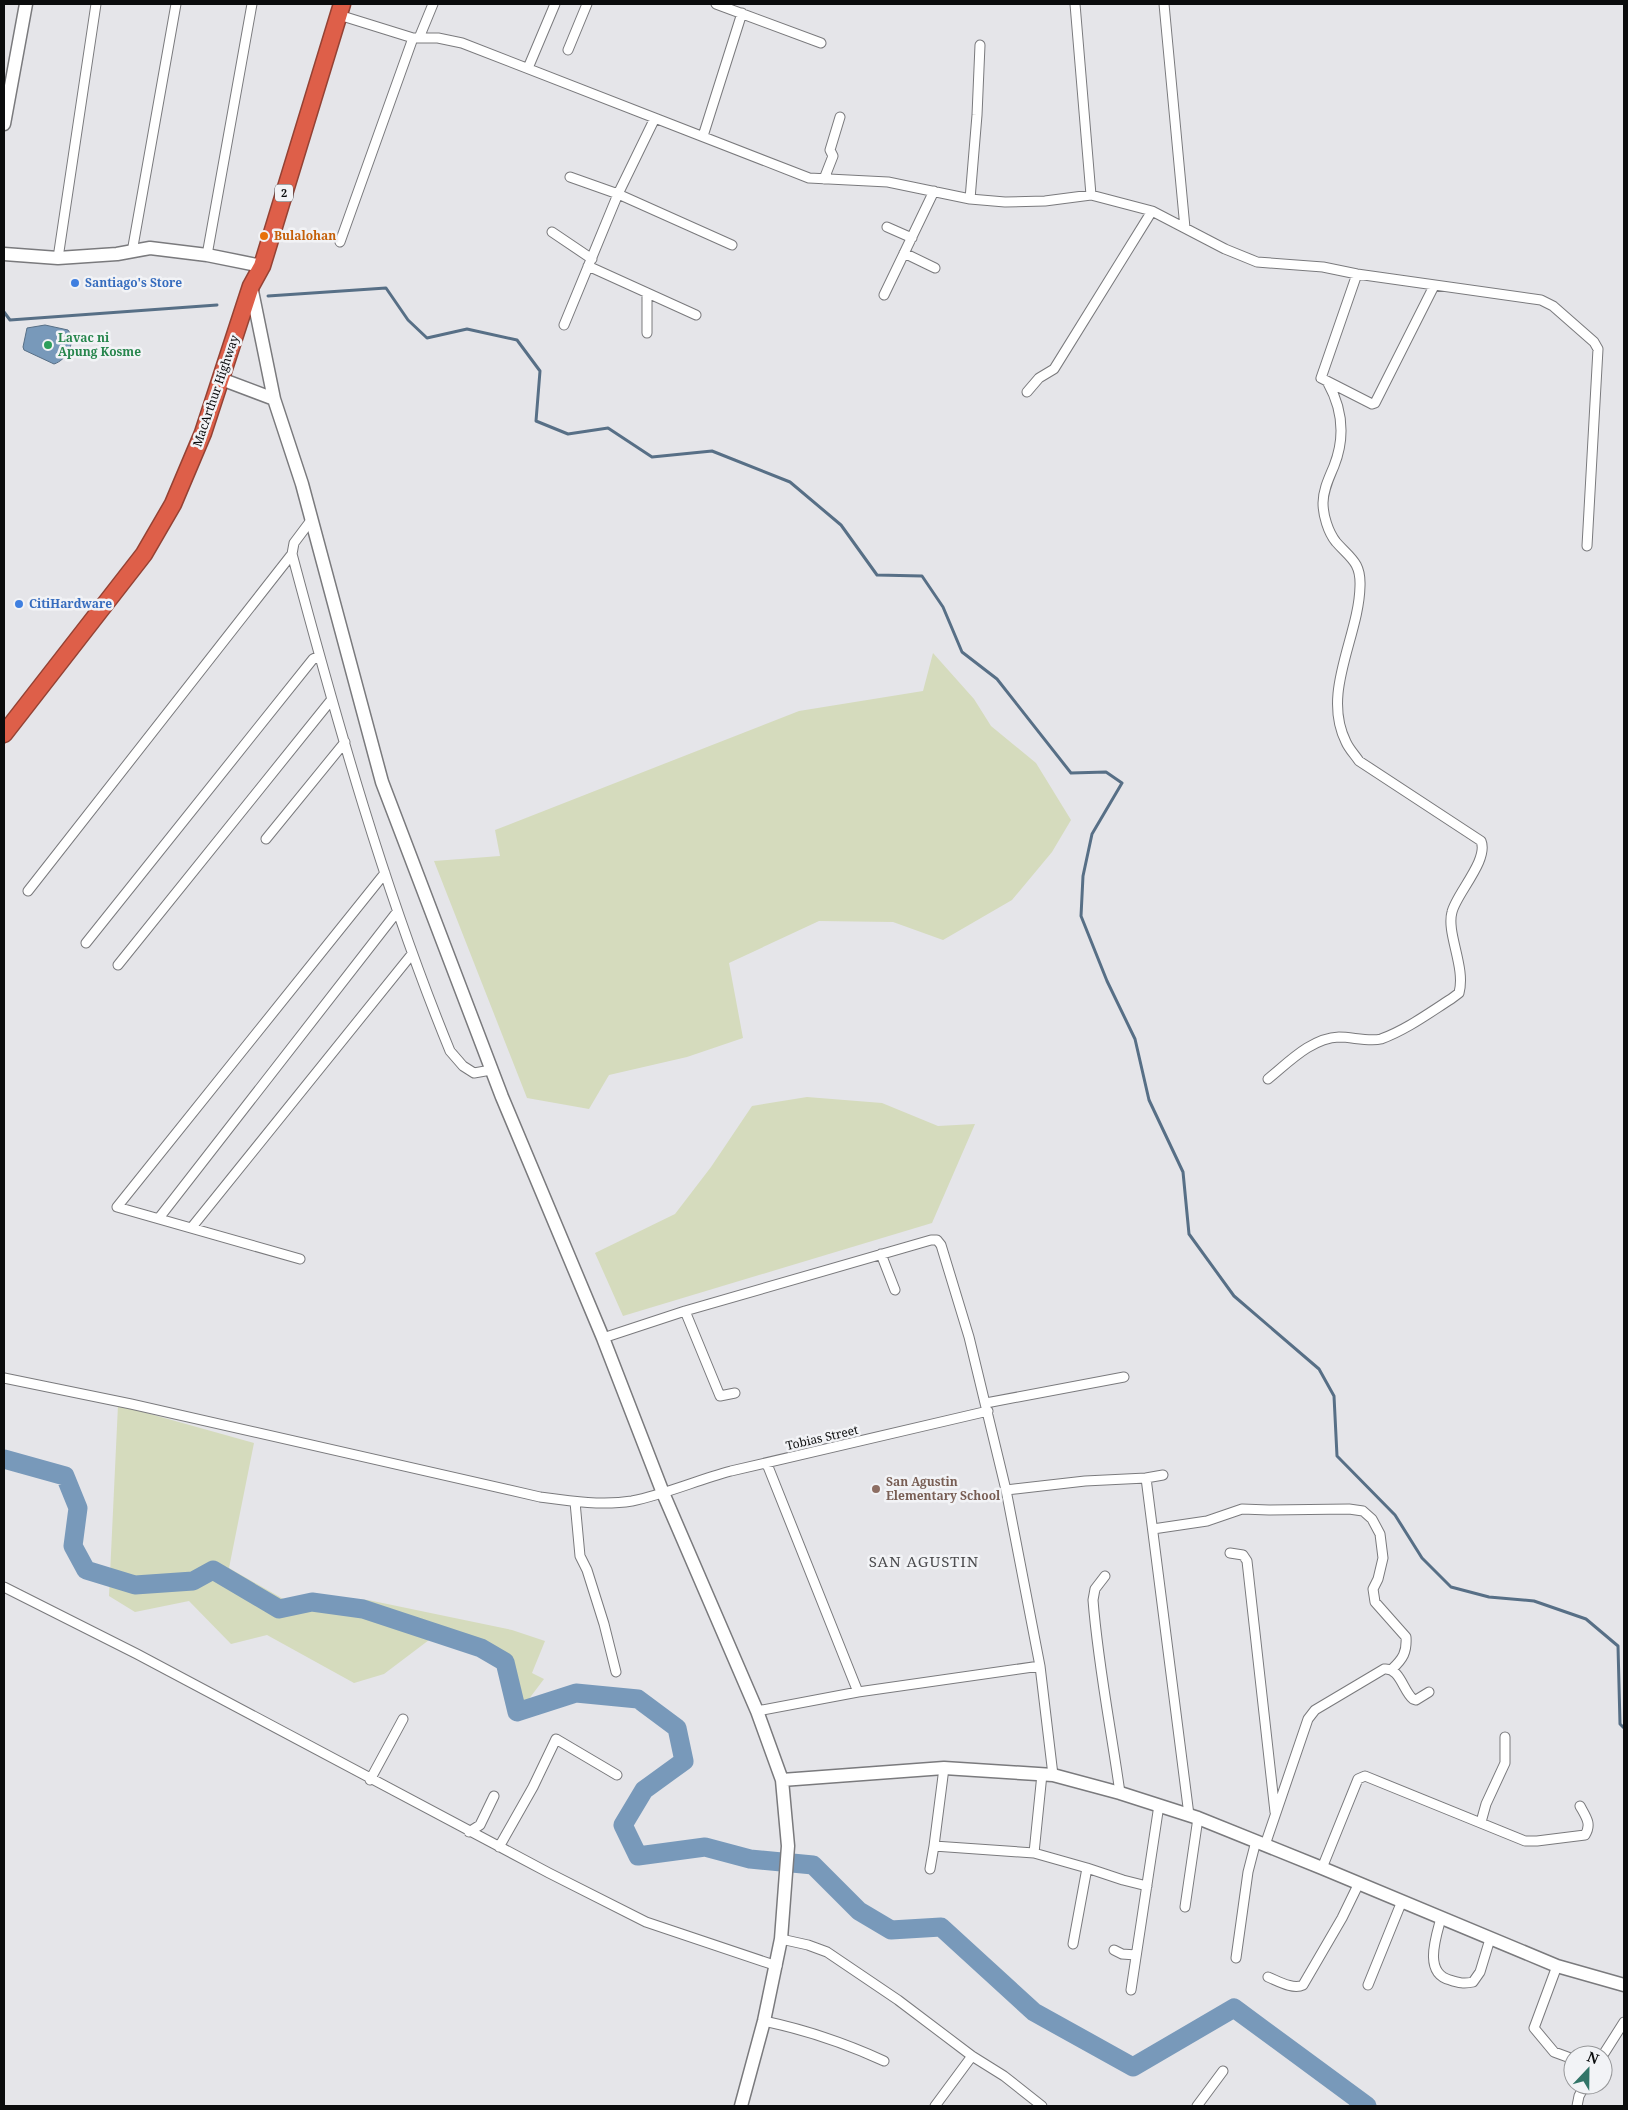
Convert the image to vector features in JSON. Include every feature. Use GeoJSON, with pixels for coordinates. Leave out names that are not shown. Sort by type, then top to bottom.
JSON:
{"type":"FeatureCollection","features":[{"type":"Feature","properties":{"kind":"highway","name":"MacArthur Highway"},"geometry":{"type":"LineString","coordinates":[[4,734],[144,554],[173,504],[203,433],[252,286],[262,266],[341,9]]}},
{"type":"Feature","properties":{"kind":"street"},"geometry":{"type":"LineString","coordinates":[[4,124],[8,81],[26,4]]}},
{"type":"Feature","properties":{"kind":"street"},"geometry":{"type":"LineString","coordinates":[[58,258],[96,4]]}},
{"type":"Feature","properties":{"kind":"street"},"geometry":{"type":"LineString","coordinates":[[132,252],[176,4]]}},
{"type":"Feature","properties":{"kind":"street"},"geometry":{"type":"LineString","coordinates":[[207,255],[252,4]]}},
{"type":"Feature","properties":{"kind":"street"},"geometry":{"type":"LineString","coordinates":[[340,242],[416,38],[433,4]]}},
{"type":"Feature","properties":{"kind":"street"},"geometry":{"type":"LineString","coordinates":[[528,68],[555,4]]}},
{"type":"Feature","properties":{"kind":"street"},"geometry":{"type":"LineString","coordinates":[[568,50],[587,4]]}},
{"type":"Feature","properties":{"kind":"street"},"geometry":{"type":"LineString","coordinates":[[1075,4],[1090,195]]}},
{"type":"Feature","properties":{"kind":"street"},"geometry":{"type":"LineString","coordinates":[[1164,4],[1185,228]]}},
{"type":"Feature","properties":{"kind":"street"},"geometry":{"type":"LineString","coordinates":[[723,5],[821,43]]}},
{"type":"Feature","properties":{"kind":"street"},"geometry":{"type":"LineString","coordinates":[[341,9],[416,38],[450,39],[809,178],[888,182],[970,199],[1005,202],[1037,201],[1090,195],[1152,211],[1225,249],[1256,262],[1323,267],[1357,274],[1547,302],[1597,346],[1587,546]]}},
{"type":"Feature","properties":{"kind":"street"},"geometry":{"type":"LineString","coordinates":[[703,136],[742,13]]}},
{"type":"Feature","properties":{"kind":"street"},"geometry":{"type":"LineString","coordinates":[[970,199],[977,115],[980,45]]}},
{"type":"Feature","properties":{"kind":"street"},"geometry":{"type":"LineString","coordinates":[[564,325],[618,194],[655,118]]}},
{"type":"Feature","properties":{"kind":"street"},"geometry":{"type":"LineString","coordinates":[[824,179],[833,156],[830,150],[840,118]]}},
{"type":"Feature","properties":{"kind":"street"},"geometry":{"type":"LineString","coordinates":[[570,177],[618,194],[732,245]]}},
{"type":"Feature","properties":{"kind":"street"},"geometry":{"type":"LineString","coordinates":[[884,295],[934,191]]}},
{"type":"Feature","properties":{"kind":"street"},"geometry":{"type":"LineString","coordinates":[[1027,392],[1039,378],[1054,369],[1152,211]]}},
{"type":"Feature","properties":{"kind":"street"},"geometry":{"type":"LineString","coordinates":[[887,227],[912,238]]}},
{"type":"Feature","properties":{"kind":"street"},"geometry":{"type":"LineString","coordinates":[[552,232],[590,262],[647,293],[696,315]]}},
{"type":"Feature","properties":{"kind":"street"},"geometry":{"type":"LineString","coordinates":[[4,254],[58,258],[132,252],[150,248],[207,255],[262,266]]}},
{"type":"Feature","properties":{"kind":"street"},"geometry":{"type":"LineString","coordinates":[[904,253],[935,268]]}},
{"type":"Feature","properties":{"kind":"street"},"geometry":{"type":"LineString","coordinates":[[1357,274],[1321,376],[1322,380],[1369,402],[1376,403],[1434,286]]}},
{"type":"Feature","properties":{"kind":"street"},"geometry":{"type":"LineString","coordinates":[[252,286],[274,399],[312,519],[382,782],[491,1070],[603,1338],[663,1493],[757,1712],[782,1780],[788,1846],[782,1939],[764,2021],[742,2106]]}},
{"type":"Feature","properties":{"kind":"street"},"geometry":{"type":"LineString","coordinates":[[647,293],[647,333]]}},
{"type":"Feature","properties":{"kind":"street"},"geometry":{"type":"LineString","coordinates":[[221,380],[274,399]]}},
{"type":"Feature","properties":{"kind":"street"},"geometry":{"type":"LineString","coordinates":[[1268,1079],[1311,1046],[1325,1039],[1348,1037],[1379,1039],[1399,1031],[1458,993],[1460,969],[1451,913],[1480,858],[1482,845],[1475,837],[1359,761],[1346,743],[1339,726],[1340,680],[1356,619],[1360,573],[1356,562],[1335,541],[1324,515],[1324,490],[1341,448],[1342,435],[1338,401],[1328,383]]}},
{"type":"Feature","properties":{"kind":"street"},"geometry":{"type":"LineString","coordinates":[[312,519],[294,543],[292,554],[319,656],[397,912],[450,1051],[463,1066],[474,1073],[491,1070]]}},
{"type":"Feature","properties":{"kind":"street"},"geometry":{"type":"LineString","coordinates":[[28,891],[292,554]]}},
{"type":"Feature","properties":{"kind":"street"},"geometry":{"type":"LineString","coordinates":[[86,943],[313,659],[319,656]]}},
{"type":"Feature","properties":{"kind":"street"},"geometry":{"type":"LineString","coordinates":[[118,965],[332,699]]}},
{"type":"Feature","properties":{"kind":"street"},"geometry":{"type":"LineString","coordinates":[[266,839],[345,742]]}},
{"type":"Feature","properties":{"kind":"street"},"geometry":{"type":"LineString","coordinates":[[300,1259],[117,1207],[385,873]]}},
{"type":"Feature","properties":{"kind":"street"},"geometry":{"type":"LineString","coordinates":[[159,1218],[397,912]]}},
{"type":"Feature","properties":{"kind":"street"},"geometry":{"type":"LineString","coordinates":[[192,1228],[412,954]]}},
{"type":"Feature","properties":{"kind":"street"},"geometry":{"type":"LineString","coordinates":[[603,1338],[685,1311],[881,1254],[937,1240],[941,1245],[969,1337],[987,1407],[1006,1490],[1040,1666],[1047,1774],[1034,1853]]}},
{"type":"Feature","properties":{"kind":"street"},"geometry":{"type":"LineString","coordinates":[[881,1254],[895,1290]]}},
{"type":"Feature","properties":{"kind":"street"},"geometry":{"type":"LineString","coordinates":[[685,1311],[720,1396],[734,1394]]}},
{"type":"Feature","properties":{"kind":"street","name":"Tobias Street"},"geometry":{"type":"LineString","coordinates":[[4,1378],[540,1497],[575,1502],[630,1501],[663,1493],[704,1478],[767,1464],[987,1407],[1124,1377]]}},
{"type":"Feature","properties":{"kind":"street"},"geometry":{"type":"LineString","coordinates":[[767,1464],[858,1692]]}},
{"type":"Feature","properties":{"kind":"street"},"geometry":{"type":"LineString","coordinates":[[1006,1490],[1163,1475]]}},
{"type":"Feature","properties":{"kind":"street"},"geometry":{"type":"LineString","coordinates":[[1146,1478],[1194,1817],[1185,1907]]}},
{"type":"Feature","properties":{"kind":"street"},"geometry":{"type":"LineString","coordinates":[[575,1502],[580,1556],[604,1624],[616,1672]]}},
{"type":"Feature","properties":{"kind":"street"},"geometry":{"type":"LineString","coordinates":[[1153,1529],[1188,1525],[1242,1509],[1349,1509],[1363,1511],[1372,1519],[1380,1534],[1382,1547],[1382,1568],[1373,1588],[1375,1602],[1406,1637],[1406,1651],[1402,1660],[1392,1669],[1384,1669],[1312,1713],[1275,1815],[1260,1843],[1248,1872],[1236,1958]]}},
{"type":"Feature","properties":{"kind":"street"},"geometry":{"type":"LineString","coordinates":[[1230,1553],[1243,1555],[1247,1561],[1275,1815]]}},
{"type":"Feature","properties":{"kind":"street"},"geometry":{"type":"LineString","coordinates":[[1105,1576],[1095,1589],[1093,1600],[1101,1676],[1110,1717],[1120,1793]]}},
{"type":"Feature","properties":{"kind":"street"},"geometry":{"type":"LineString","coordinates":[[4,1587],[137,1654],[370,1780],[646,1922],[777,1966]]}},
{"type":"Feature","properties":{"kind":"street"},"geometry":{"type":"LineString","coordinates":[[757,1712],[858,1692],[1040,1666]]}},
{"type":"Feature","properties":{"kind":"street"},"geometry":{"type":"LineString","coordinates":[[1392,1669],[1414,1700],[1429,1692]]}},
{"type":"Feature","properties":{"kind":"street"},"geometry":{"type":"LineString","coordinates":[[370,1780],[403,1719]]}},
{"type":"Feature","properties":{"kind":"street"},"geometry":{"type":"LineString","coordinates":[[1481,1822],[1486,1804],[1505,1762],[1506,1737]]}},
{"type":"Feature","properties":{"kind":"street"},"geometry":{"type":"LineString","coordinates":[[499,1847],[533,1788],[556,1739],[618,1775]]}},
{"type":"Feature","properties":{"kind":"street"},"geometry":{"type":"LineString","coordinates":[[782,1780],[944,1768],[1047,1774],[1120,1793],[1194,1817],[1359,1883],[1557,1966],[1624,1985]]}},
{"type":"Feature","properties":{"kind":"street"},"geometry":{"type":"LineString","coordinates":[[930,1868],[944,1768]]}},
{"type":"Feature","properties":{"kind":"street"},"geometry":{"type":"LineString","coordinates":[[1322,1868],[1358,1779],[1361,1776],[1525,1841],[1585,1836],[1589,1829],[1588,1822],[1580,1806]]}},
{"type":"Feature","properties":{"kind":"street"},"geometry":{"type":"LineString","coordinates":[[469,1832],[480,1825],[494,1796]]}},
{"type":"Feature","properties":{"kind":"street"},"geometry":{"type":"LineString","coordinates":[[1131,1990],[1159,1805]]}},
{"type":"Feature","properties":{"kind":"street"},"geometry":{"type":"LineString","coordinates":[[934,1846],[1034,1853],[1147,1886]]}},
{"type":"Feature","properties":{"kind":"street"},"geometry":{"type":"LineString","coordinates":[[1073,1944],[1086,1868]]}},
{"type":"Feature","properties":{"kind":"street"},"geometry":{"type":"LineString","coordinates":[[1268,1977],[1288,1985],[1299,1987],[1303,1985],[1342,1918],[1359,1883]]}},
{"type":"Feature","properties":{"kind":"street"},"geometry":{"type":"LineString","coordinates":[[1368,1985],[1402,1902]]}},
{"type":"Feature","properties":{"kind":"street"},"geometry":{"type":"LineString","coordinates":[[1441,1918],[1433,1956],[1435,1970],[1443,1979],[1463,1984],[1473,1982],[1480,1972],[1490,1939]]}},
{"type":"Feature","properties":{"kind":"street"},"geometry":{"type":"LineString","coordinates":[[782,1939],[827,1952],[898,2000],[972,2056],[1004,2076],[1042,2106]]}},
{"type":"Feature","properties":{"kind":"street"},"geometry":{"type":"LineString","coordinates":[[1114,1950],[1122,1954],[1136,1955]]}},
{"type":"Feature","properties":{"kind":"street"},"geometry":{"type":"LineString","coordinates":[[1557,1966],[1534,2028],[1554,2052],[1563,2055]]}},
{"type":"Feature","properties":{"kind":"street"},"geometry":{"type":"LineString","coordinates":[[764,2021],[839,2042],[884,2061]]}},
{"type":"Feature","properties":{"kind":"street"},"geometry":{"type":"LineString","coordinates":[[1609,2045],[1624,2022]]}},
{"type":"Feature","properties":{"kind":"street"},"geometry":{"type":"LineString","coordinates":[[935,2106],[972,2056]]}},
{"type":"Feature","properties":{"kind":"street"},"geometry":{"type":"LineString","coordinates":[[1197,2106],[1224,2071]]}},
{"type":"Feature","properties":{"kind":"green space"},"geometry":{"type":"Polygon","coordinates":[[[933,653],[974,699],[991,726],[1036,763],[1071,820],[1052,852],[1012,900],[943,940],[893,922],[819,921],[729,963],[743,1038],[687,1057],[609,1075],[589,1109],[527,1098],[434,861],[500,856],[495,830],[799,711],[923,691],[933,653]]]}},
{"type":"Feature","properties":{"kind":"green space"},"geometry":{"type":"Polygon","coordinates":[[[807,1097],[882,1103],[938,1126],[975,1124],[932,1223],[623,1316],[595,1253],[675,1214],[711,1167],[752,1106],[807,1097]]]}},
{"type":"Feature","properties":{"kind":"green space"},"geometry":{"type":"Polygon","coordinates":[[[118,1405],[254,1443],[229,1568],[285,1600],[309,1595],[368,1600],[512,1630],[545,1641],[532,1673],[544,1679],[516,1716],[502,1664],[480,1650],[429,1640],[384,1674],[354,1683],[267,1635],[231,1644],[189,1601],[135,1612],[109,1596],[118,1405]]]}},
{"type":"Feature","properties":{"kind":"water","name":"Lavac ni Apung Kosme"},"geometry":{"type":"Polygon","coordinates":[[[45,325],[68,330],[71,334],[71,345],[67,354],[63,359],[54,364],[24,350],[23,347],[27,328],[45,325]]]}},
{"type":"Feature","properties":{"kind":"waterway"},"geometry":{"type":"LineString","coordinates":[[268,296],[386,288],[408,320],[427,338],[467,329],[517,340],[540,371],[536,421],[568,434],[608,428],[652,457],[712,451],[790,482],[841,525],[877,575],[922,576],[943,607],[962,652],[997,679],[1071,773],[1106,772],[1122,783],[1092,834],[1083,876],[1081,916],[1107,981],[1135,1039],[1149,1100],[1183,1172],[1189,1234],[1234,1296],[1319,1369],[1334,1396],[1337,1456],[1395,1515],[1422,1558],[1451,1587],[1489,1597],[1534,1601],[1586,1619],[1618,1646],[1620,1724],[1624,1728]]}},
{"type":"Feature","properties":{"kind":"waterway"},"geometry":{"type":"LineString","coordinates":[[4,312],[10,320],[217,305]]}},
{"type":"Feature","properties":{"kind":"waterway"},"geometry":{"type":"LineString","coordinates":[[4,1459],[65,1476],[78,1508],[73,1546],[86,1570],[135,1585],[193,1581],[213,1570],[279,1609],[312,1602],[363,1609],[481,1648],[505,1662],[517,1712],[576,1693],[638,1699],[677,1728],[684,1761],[644,1790],[623,1825],[638,1856],[705,1847],[750,1859],[813,1865],[859,1911],[891,1930],[941,1927],[1034,2012],[1133,2067],[1234,2008],[1367,2106]]}},
{"type":"Feature","properties":{"kind":"place","name":"Bulalohan"},"geometry":{"type":"Point","coordinates":[264,236]}},
{"type":"Feature","properties":{"kind":"place","name":"Santiago's Store"},"geometry":{"type":"Point","coordinates":[75,283]}},
{"type":"Feature","properties":{"kind":"place","name":"Lavac ni Apung Kosme"},"geometry":{"type":"Point","coordinates":[48,345]}},
{"type":"Feature","properties":{"kind":"place","name":"CitiHardware"},"geometry":{"type":"Point","coordinates":[19,604]}},
{"type":"Feature","properties":{"kind":"place","name":"San Agustin Elementary School"},"geometry":{"type":"Point","coordinates":[876,1489]}},
{"type":"Feature","properties":{"kind":"district","name":"SAN AGUSTIN"},"geometry":{"type":"Point","coordinates":[924,1562]}}]}
